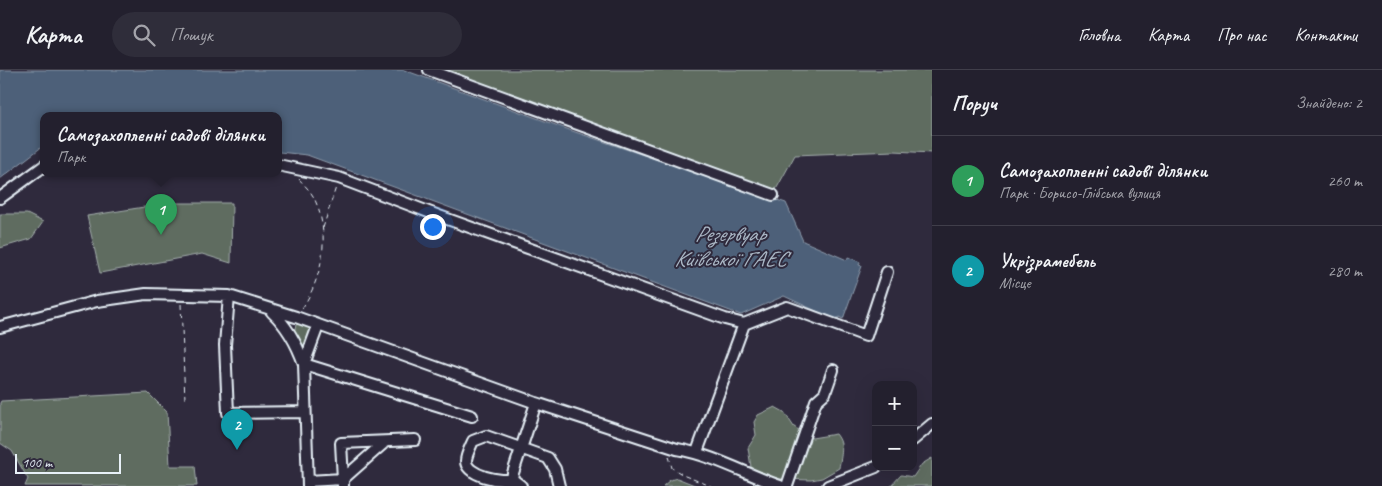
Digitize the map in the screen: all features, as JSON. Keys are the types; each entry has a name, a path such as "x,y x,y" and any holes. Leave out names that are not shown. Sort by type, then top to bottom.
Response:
{"street":[{"path":"429,70 773,196"},
{"path":"282,166 339,178 725,320 744,324 787,307 866,336 887,272"},
{"path":"0,198 40,169"},
{"path":"0,327 97,301 146,294 229,296 296,317 536,403 667,446 696,452 780,486"},
{"path":"229,296 225,345 228,413 305,412"},
{"path":"272,311 292,336 304,364 308,484 343,482 385,442"},
{"path":"696,452 744,324"},
{"path":"304,364 318,326"},
{"path":"304,364 472,416"},
{"path":"787,486 816,401 825,393 834,370"},
{"path":"512,479 520,448 536,403"},
{"path":"917,437 932,424"},
{"path":"512,479 504,481 474,473 469,468 466,460 473,441 479,437 486,436 548,458 555,469 559,486"},
{"path":"343,482 341,443 415,440"},
{"path":"828,486 872,469"},
{"path":"512,479 521,486"}],"path":[{"path":"290,167 315,199 323,229 324,251 310,297 296,317"},
{"path":"323,229 339,178"},
{"path":"180,294 185,400"},
{"path":"667,446 672,468 685,476 711,486"}],"green space":[{"path":"429,70 932,70 932,153 894,151 795,155 773,195"},
{"path":"170,203 232,203 231,263 202,254 100,273 87,216"},
{"path":"0,214 27,214 43,222 31,239 0,248"},
{"path":"299,323 306,324 313,329 304,351 294,332 296,325"},
{"path":"148,393 167,412 170,466 195,466 197,486 25,486 28,479 12,451 0,443 1,401"},
{"path":"775,407 784,412 794,427 812,438 836,434 841,442 839,468 822,478 811,480 782,479 763,475 751,467 748,448 756,435 754,422 758,415"},
{"path":"932,458 932,486 891,486 901,475 913,477 922,464"},
{"path":"677,478 697,486 663,486 670,480"}],"water":[{"name":"Резервуар Київської ГАЕС","path":"0,70 404,70 575,132 786,203 803,241 847,260 848,257 860,262 859,265 862,266 843,319 839,317 838,321 784,296 741,315 307,155 282,152 282,112 40,112 40,148 0,179"}],"place":[{"name":"Самозахопленні садові ділянки","path":"161,235"},
{"name":"Укрізрамебель","path":"237,450"}]}
